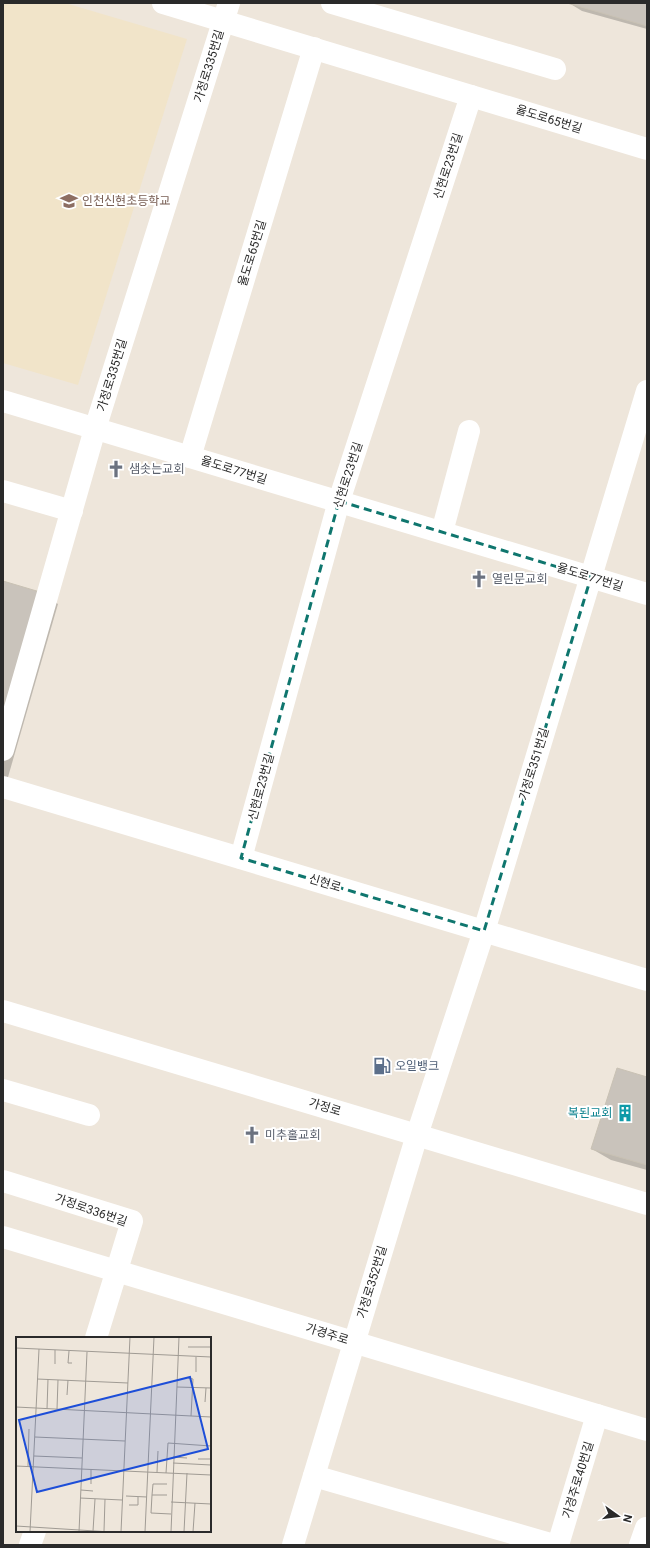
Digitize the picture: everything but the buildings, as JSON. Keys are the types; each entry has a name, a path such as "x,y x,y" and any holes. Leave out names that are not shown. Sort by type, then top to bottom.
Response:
{"street":[{"name":"율도로65번길","path":"163,3 226,12 314,48 647,149"},
{"path":"332,3 555,69"},
{"name":"가정로335번길","path":"3,750 95,429 226,12"},
{"name":"율도로65번길","path":"190,457 314,48"},
{"name":"신현로23번길","path":"241,858 339,501 471,96"},
{"name":"가정로351번길","path":"417,1135 484,931 647,391"},
{"name":"율도로77번길","path":"3,401 647,594"},
{"path":"442,532 469,431"},
{"path":"3,491 72,511"},
{"name":"신현로","path":"3,787 647,980"},
{"name":"가정로","path":"3,1011 647,1204"},
{"path":"3,1090 89,1115"},
{"name":"가정로352번길","path":"293,1545 417,1135"},
{"name":"가정로336번길","path":"3,1181 132,1221 118,1271"},
{"name":"가경주로","path":"4,1241 118,1271 647,1430"},
{"path":"96,1337 118,1271"},
{"name":"가경주로40번길","path":"558,1545 597,1415"},
{"path":"314,1476 554,1545"},
{"path":"30,1545 35,1532"}],"highlighted area":[{"path":"339,501 591,577 484,931 241,858"}],"shaded area":[{"name":"인천신현초등학교","path":"3,3 65,3 187,39 78,385 3,363"}],"place":[{"name":"인천신현초등학교","path":"69,201"},
{"name":"샘솟는교회","path":"116,469"},
{"name":"열린문교회","path":"479,579"},
{"name":"오일뱅크","path":"382,1066"},
{"name":"복된교회","path":"625,1113"},
{"name":"미추홀교회","path":"252,1135"}]}
